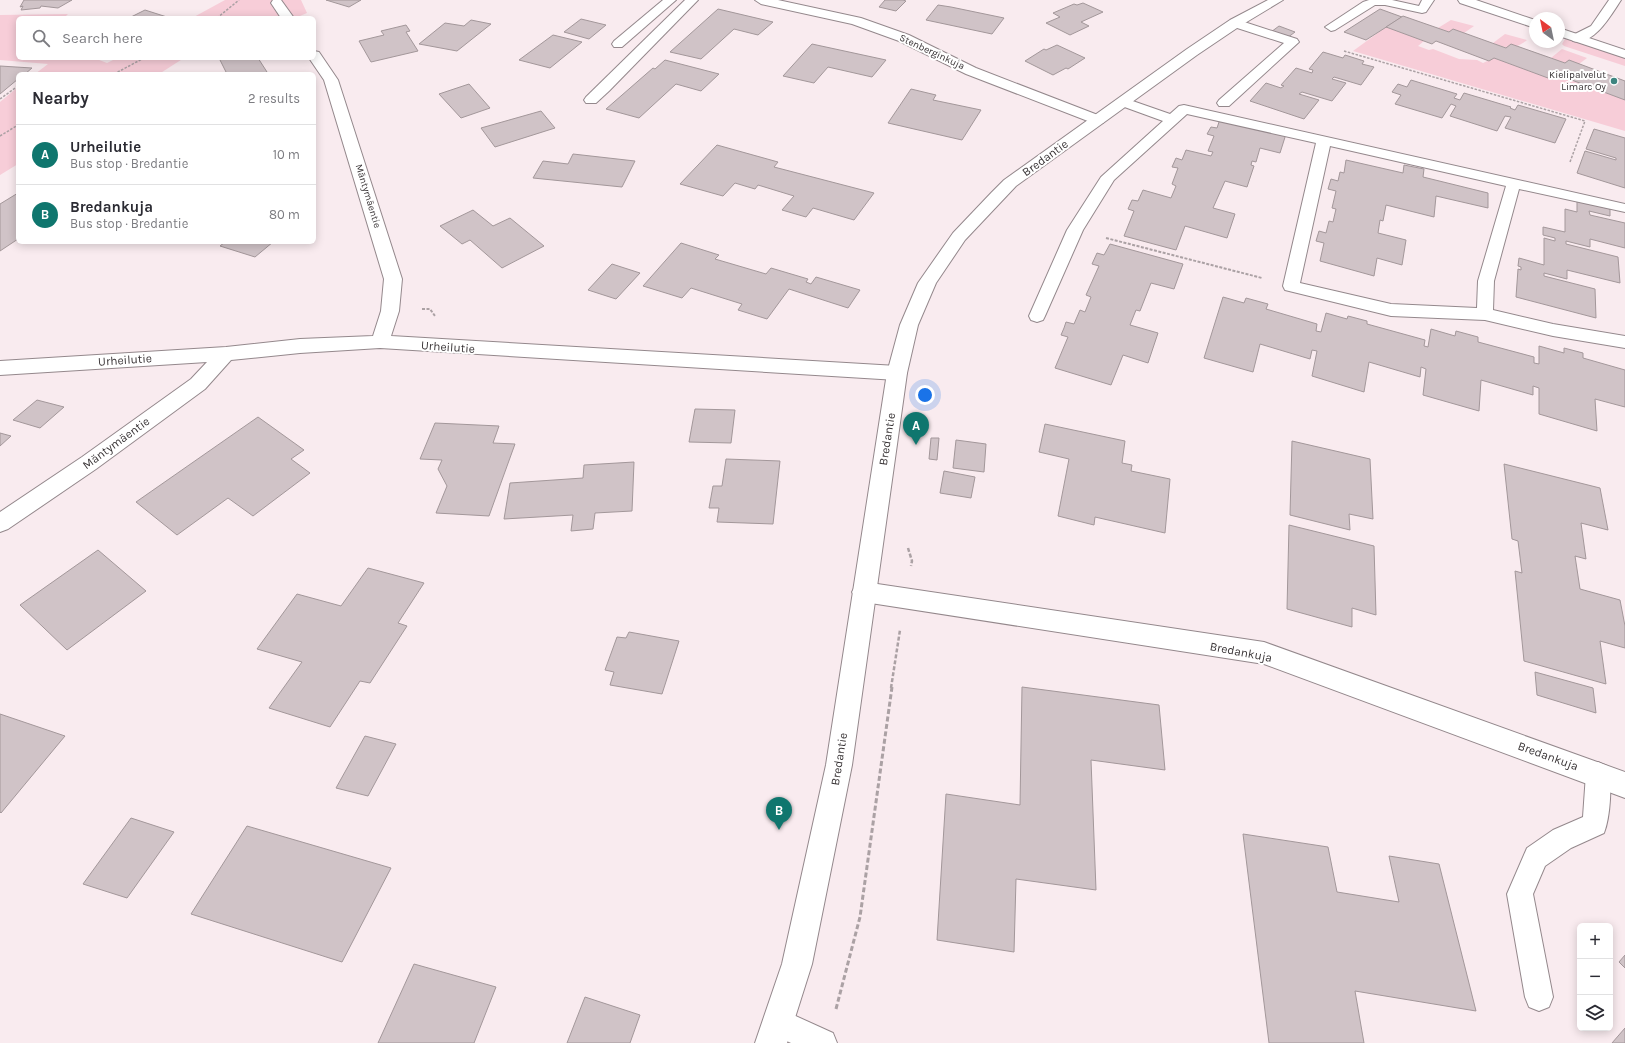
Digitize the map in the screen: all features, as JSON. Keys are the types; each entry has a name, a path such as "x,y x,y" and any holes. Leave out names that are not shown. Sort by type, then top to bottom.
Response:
{"street":[{"name":"Stenberginkuja","path":"761,0 856,21 904,38 971,71 1098,120"},
{"name":"Bredantie","path":"775,1033 797,964 839,765 897,373 905,337 920,296 941,262 983,209 1010,184 1192,52 1235,23 1277,0"},
{"path":"1464,0 1529,22"},
{"path":"277,3 287,16"},
{"path":"1565,34 1625,54"},
{"name":"Mäntymäentie","path":"316,58 331,80 393,279 390,311 380,342"},
{"name":"Urheilutie","path":"0,368 226,354 300,346 380,342 897,373"},
{"name":"Mäntymäentie","path":"0,524 90,463 198,384 226,354"},
{"name":"Bredankuja","path":"864,592 1264,653 1625,785"}],"lane":[{"path":"618,44 670,0"},
{"path":"591,100 616,79 666,23 692,0"},
{"path":"1332,27 1367,4 1385,2 1422,10 1428,0"},
{"path":"1577,38 1595,29 1615,0"},
{"path":"1235,23 1293,42"},
{"path":"1224,103 1293,42"},
{"path":"1124,102 1173,120"},
{"path":"1037,316 1075,230 1108,177 1184,109 1625,208"},
{"path":"1324,140 1291,286 1391,310 1485,314 1553,330 1625,342"},
{"path":"1485,314 1486,281 1514,182"},
{"path":"1539,997 1520,894 1536,857 1562,839 1595,824 1598,774"},
{"path":"775,1033 823,1043"}],"path":[{"path":"219,16 239,0"},
{"path":"1293,42 1312,42 1585,121 1570,162"},
{"path":"118,72 140,60"},
{"path":"0,99 16,87"},
{"path":"0,136 16,126"},
{"path":"1075,230 1291,286"},
{"path":"835,1013 860,917 880,766 912,561 907,546"}],"shaded area":[{"path":"225,0 301,0 307,13 300,16 196,16"},
{"path":"68,14 66,16 16,16 16,60 99,60 107,63 113,60 181,60 162,72 38,72 48,64 0,60 0,15"},
{"path":"1451,20 1474,26 1464,33 1453,29 1449,32 1438,28"},
{"path":"1386,27 1424,41 1418,46 1429,50 1433,49 1459,59 1477,60 1483,63 1494,58 1548,78 1553,73 1625,100 1625,131 1353,51"},
{"path":"1505,34 1527,40 1518,46 1511,48 1493,43"},
{"path":"1567,38 1625,57 1625,66 1565,46 1565,39"},
{"path":"1562,49 1587,58 1579,64 1565,63 1551,58"},
{"path":"16,89 16,165 0,175 0,102"}],"building":[{"path":"24,0 72,0 58,8 41,6 40,8 21,10 23,6 20,7"},
{"path":"326,0 361,0 349,7"},
{"path":"885,0 906,1 896,11 879,7"},
{"path":"1083,3 1103,12 1081,22 1089,26 1070,35 1046,23 1060,17 1053,13 1074,4 1077,5"},
{"path":"938,5 1004,18 992,34 926,20"},
{"path":"718,9 773,22 758,35 734,29 701,59 670,52"},
{"path":"1380,9 1402,17 1366,40 1344,32"},
{"path":"145,10 164,16 133,16"},
{"path":"1403,16 1449,32 1453,29 1506,48 1511,44 1565,63 1569,60 1625,81 1625,100 1553,73 1548,78 1494,58 1489,61 1436,41 1432,44 1386,27"},
{"path":"581,19 606,25 589,39 564,32"},
{"path":"471,20 491,24 457,51 419,44 445,23 464,26"},
{"path":"406,25 410,31 406,32 418,51 371,62 359,41 384,35 381,31"},
{"path":"1279,26 1295,32 1287,38 1271,32"},
{"path":"553,35 582,42 550,68 519,60"},
{"path":"812,44 886,60 872,77 828,67 814,83 783,76"},
{"path":"1057,45 1085,58 1068,69 1066,68 1053,75 1025,61 1044,49 1046,50"},
{"path":"1323,52 1343,58 1345,55 1364,61 1362,64 1374,67 1361,85 1334,77 1332,79 1346,83 1332,101 1302,92 1299,94 1319,100 1304,119 1250,101 1266,83 1281,88 1284,86 1281,85 1296,68 1312,73 1313,70 1309,69"},
{"path":"220,60 259,60 267,72 226,72"},
{"path":"665,60 719,74 701,91 676,84 639,118 606,109 653,68 655,69"},
{"path":"0,66 32,68 27,72 16,72 16,81 0,94"},
{"path":"1411,80 1457,94 1454,98 1460,100 1464,93 1511,107 1510,108 1515,110 1518,105 1566,119 1555,143 1505,128 1511,117 1505,116 1497,131 1450,116 1456,106 1451,104 1442,118 1395,104 1401,95 1392,92 1398,84 1407,87"},
{"path":"469,84 490,108 461,118 439,94"},
{"path":"911,89 936,95 933,100 981,110 962,140 888,123"},
{"path":"541,111 555,128 495,147 481,128"},
{"path":"1220,119 1286,134 1280,153 1260,148 1256,162 1252,161 1251,165 1254,166 1247,187 1225,181 1213,208 1235,214 1227,238 1185,226 1176,250 1124,236 1134,211 1128,209 1132,200 1138,201 1143,190 1171,198 1176,186 1172,184 1178,168 1172,167 1176,158 1182,160 1186,150 1211,156 1213,152 1208,151 1214,136 1207,134 1211,127 1217,128"},
{"path":"1594,129 1625,138 1625,188 1577,173 1585,151 1616,160 1616,158 1586,149"},
{"path":"717,145 778,162 774,167 874,193 854,220 813,208 806,217 782,210 794,196 758,185 755,189 735,183 723,196 680,184"},
{"path":"573,154 635,161 622,187 533,178 543,161 568,164"},
{"path":"1346,160 1403,173 1404,165 1424,169 1423,177 1488,193 1488,208 1436,196 1434,217 1386,205 1383,221 1380,220 1378,233 1406,240 1402,265 1377,258 1374,276 1320,261 1324,243 1316,241 1319,231 1326,233 1329,221 1333,222 1336,209 1332,208 1336,191 1328,189 1331,179 1338,181 1340,172 1344,173"},
{"path":"16,194 16,240 0,251 0,204"},
{"path":"1577,201 1610,209 1610,216 1589,211 1590,215 1625,223 1625,248 1590,239 1590,247 1566,241 1566,244 1618,257 1620,283 1567,270 1567,279 1544,273 1544,276 1595,289 1596,318 1516,297 1518,269 1521,270 1521,267 1518,266 1519,258 1544,265 1544,238 1555,241 1555,238 1543,235 1543,227 1565,232 1565,209 1577,212"},
{"path":"473,210 493,226 510,218 544,246 502,268 470,240 462,244 440,226"},
{"path":"681,243 719,255 715,259 766,274 771,268 808,279 806,282 811,284 816,277 860,290 848,308 789,289 767,319 738,310 742,304 691,288 682,298 643,286"},
{"path":"222,244 271,244 255,257 220,246"},
{"path":"1110,244 1183,264 1174,289 1151,283 1140,311 1136,310 1130,325 1158,333 1148,363 1123,355 1111,385 1055,368 1068,337 1061,335 1066,322 1074,324 1080,310 1085,312 1091,297 1086,295 1099,266 1092,264 1097,253 1104,255"},
{"path":"612,264 640,273 616,299 588,290"},
{"path":"1223,297 1244,303 1246,298 1268,304 1266,309 1317,324 1316,331 1321,332 1326,313 1347,319 1348,316 1367,321 1367,324 1425,340 1424,346 1428,347 1431,329 1455,336 1456,331 1478,337 1478,342 1534,357 1534,363 1539,364 1539,346 1564,353 1564,348 1583,353 1583,358 1625,370 1625,407 1595,399 1597,431 1539,414 1539,388 1533,386 1533,395 1481,380 1479,411 1423,395 1426,369 1421,367 1420,377 1369,362 1364,392 1312,376 1317,351 1312,350 1310,359 1260,344 1253,372 1204,358"},
{"path":"37,400 64,407 40,428 13,420"},
{"path":"695,409 735,410 731,443 689,442"},
{"path":"258,417 304,450 291,459 310,473 253,516 228,498 177,535 136,502"},
{"path":"435,423 499,426 493,443 515,444 489,516 436,513 447,486 438,469 442,460 420,459"},
{"path":"1045,424 1125,441 1122,463 1132,465 1131,471 1170,479 1165,533 1095,517 1094,525 1058,516 1069,459 1039,452"},
{"path":"0,433 11,436 0,446"},
{"path":"931,438 939,438 937,460 929,459"},
{"path":"956,440 986,444 984,472 953,468"},
{"path":"1292,441 1370,459 1373,519 1349,514 1350,530 1290,515"},
{"path":"726,459 780,461 773,524 717,522 719,508 709,508 713,486 722,486"},
{"path":"634,462 632,511 595,513 593,529 571,531 573,515 504,519 510,483 583,478 584,465"},
{"path":"1504,464 1600,488 1608,530 1581,523 1586,559 1575,556 1580,589 1620,600 1625,626 1625,648 1600,641 1606,684 1524,661 1515,571 1522,573 1518,541 1512,539"},
{"path":"944,471 975,477 971,498 940,493"},
{"path":"1289,525 1374,546 1376,615 1352,608 1352,627 1287,609"},
{"path":"98,550 146,591 67,650 20,605"},
{"path":"368,568 424,583 398,623 407,626 370,683 360,681 330,727 269,708 302,662 257,649 297,594 341,606"},
{"path":"629,632 679,641 662,694 610,685 614,672 605,670 617,637 626,638"},
{"path":"1535,672 1593,688 1596,713 1537,695"},
{"path":"1022,687 1159,705 1165,770 1091,760 1096,890 1016,879 1014,952 937,940 946,794 1020,805"},
{"path":"0,714 65,736 1,813 0,812"},
{"path":"365,736 396,744 368,796 336,788"},
{"path":"131,818 174,832 127,898 83,884"},
{"path":"247,826 391,868 342,962 191,914"},
{"path":"1243,834 1328,847 1337,892 1399,902 1389,856 1439,864 1476,1011 1355,991 1364,1043 1269,1043"},
{"path":"1625,955 1625,968 1619,962"},
{"path":"414,964 496,987 474,1043 378,1043"},
{"path":"585,997 640,1015 630,1043 567,1043"},
{"path":"1625,1028 1625,1043 1612,1043"}],"place":[{"name":"Kielipalvelut Limarc Oy","path":"1614,81"},
{"name":"Urheilutie","path":"916,445"},
{"name":"Bredankuja","path":"779,830"}]}
